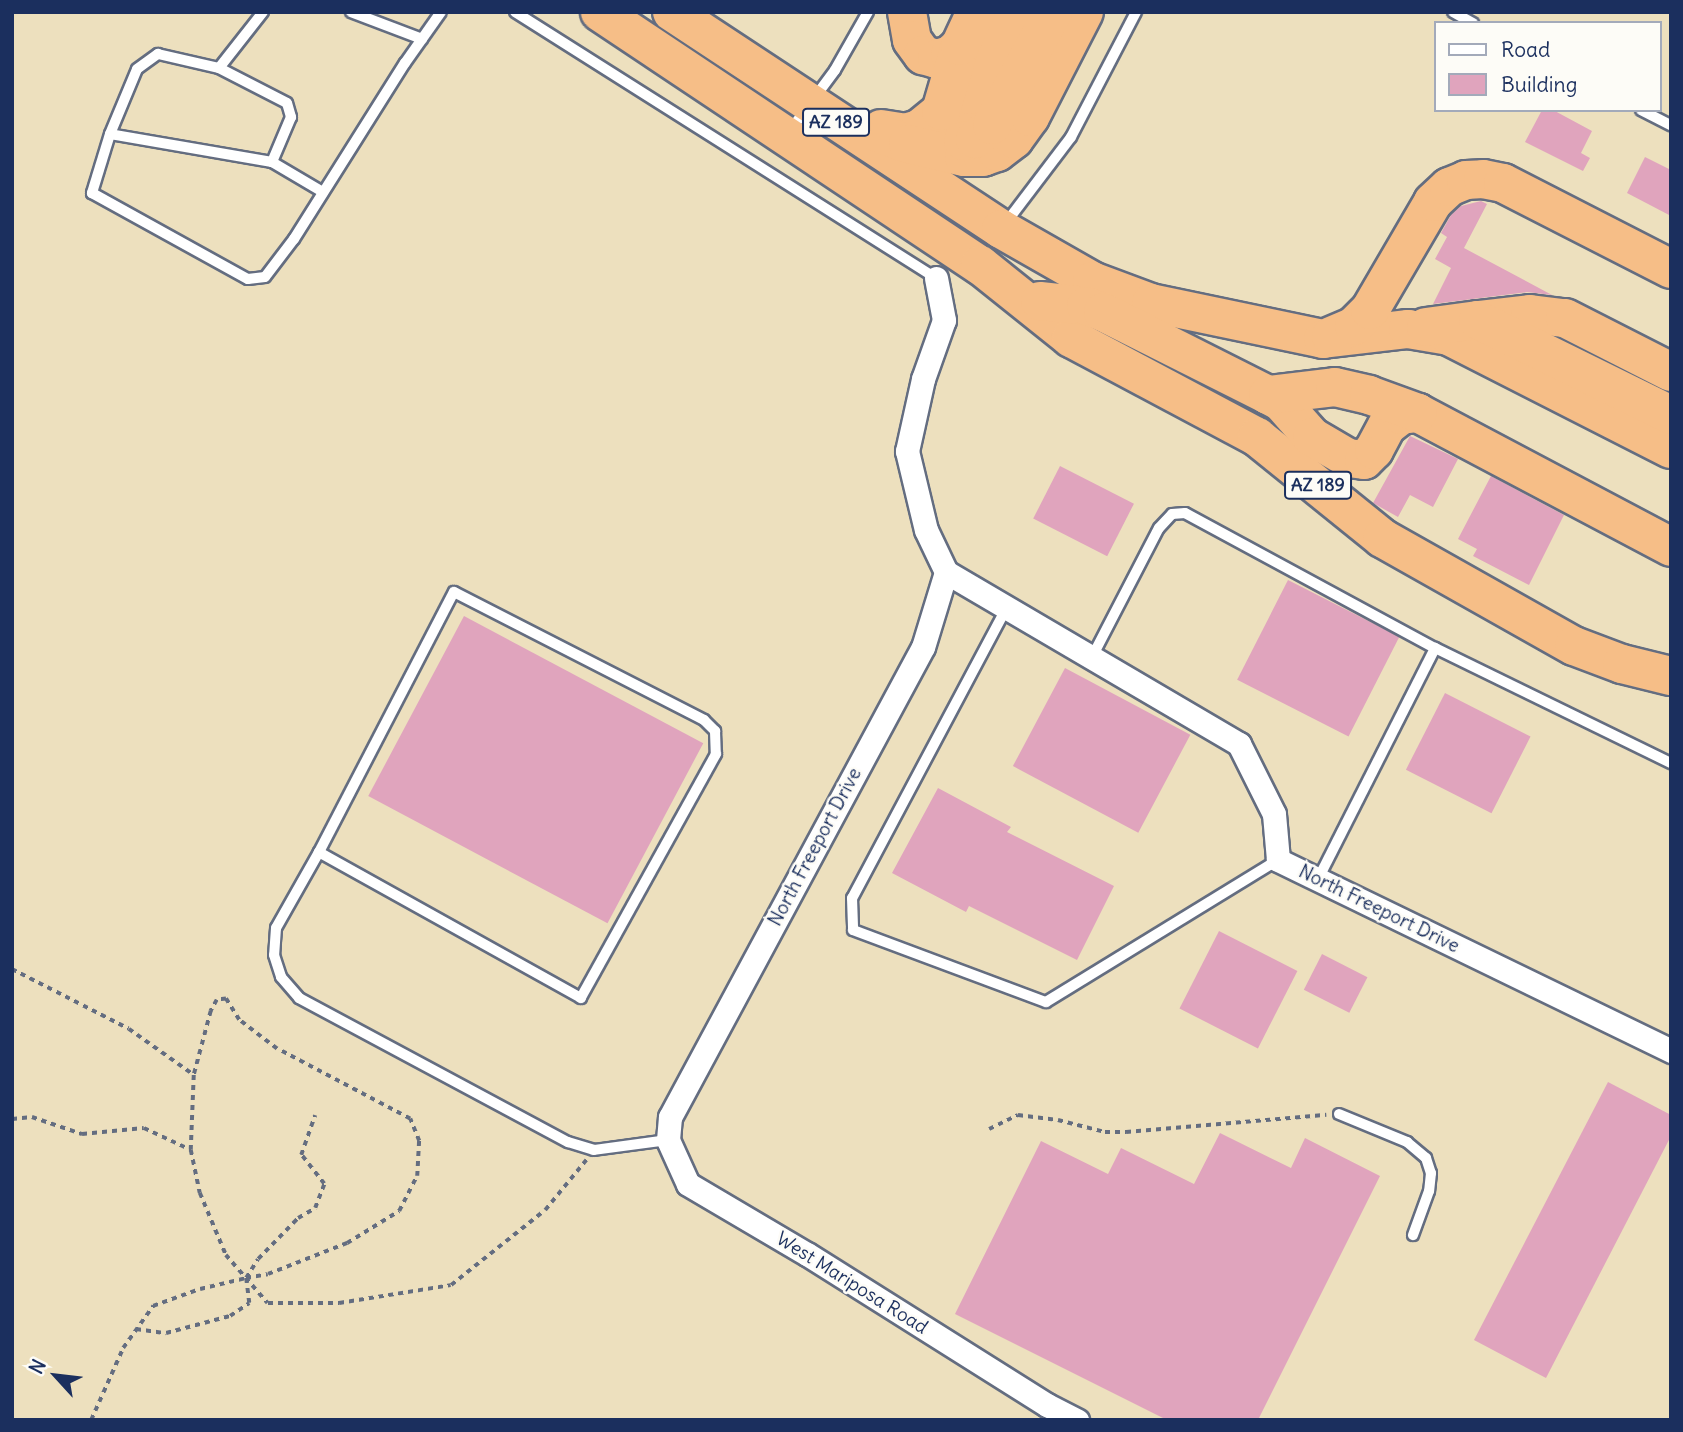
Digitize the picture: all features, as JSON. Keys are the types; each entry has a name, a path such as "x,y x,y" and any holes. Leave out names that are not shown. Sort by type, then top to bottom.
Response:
{"highway":[{"name":"AZ 189","path":"600,12 665,23 825,112 1001,229 1092,281 1151,303 1323,339 1530,314 1566,318 1671,372"},
{"path":"907,12 912,40 923,55 937,59 950,55 960,46"},
{"path":"930,134 960,46 976,12"},
{"path":"930,134 994,12"},
{"path":"825,112 908,144 938,131 960,110 1013,12"},
{"path":"930,134 957,133 981,111 1033,12"},
{"path":"930,134 963,142 975,139 992,125 1053,12"},
{"path":"930,134 977,150 994,142 1006,130 1069,12"},
{"path":"930,134 983,157 997,152 1014,139 1030,117 1084,12"},
{"name":"AZ 189","path":"665,23 786,136 1010,284 1071,338 1212,410 1257,437 1382,538 1529,622 1574,646 1622,664 1671,676"},
{"path":"1323,339 1354,326 1370,310 1433,202 1449,187 1466,180 1483,179 1503,183 1671,269"},
{"path":"1001,229 1010,284"},
{"name":"AZ 189","path":"1010,284 1103,312 1268,395 1281,402 1312,437 1348,458 1364,460 1374,450 1387,426 1401,415 1418,413"},
{"path":"1478,320 1671,415"},
{"name":"AZ 189","path":"1408,330 1449,336 1671,449"},
{"path":"1268,395 1335,387 1368,395 1418,413 1671,547"},
{"name":"AZ 189","path":"1634,430 1671,459"}],"street":[{"path":"936,278 944,320 923,379 907,451 926,530 946,572"},
{"name":"North Freeport Drive","path":"670,1117 922,647 946,572 1239,744 1274,814 1278,860 1671,1051"},
{"name":"West Mariposa Road","path":"670,1117 668,1140 688,1184 807,1254 1046,1405 1077,1420"}],"lane":[{"path":"219,68 263,12"},
{"path":"351,12 422,39"},
{"path":"272,162 291,117 287,103 219,68 158,54 137,69 110,134 92,193 248,279 265,276 441,12"},
{"path":"515,12 936,278"},
{"path":"786,136 825,112 835,70 868,12"},
{"path":"1001,229 1071,137 1136,12"},
{"path":"1453,12 1469,21"},
{"path":"1646,112 1671,125"},
{"path":"110,134 272,162 323,192"},
{"path":"1092,657 1159,528 1172,514 1185,513 1435,648 1671,763"},
{"path":"319,852 581,998 716,754 715,732 704,720 454,592 319,852 276,928 274,955 281,977 299,998 568,1142 594,1150 668,1140"},
{"path":"1007,607 852,898 853,930 1046,1002 1278,860"},
{"path":"1318,879 1435,648"},
{"path":"1339,1114 1406,1142 1426,1158 1431,1173 1429,1191 1413,1235"}],"path":[{"path":"12,969 129,1030 194,1075"},
{"path":"91,1420 123,1348 153,1306 246,1278 268,1274 347,1243 399,1211 417,1176 419,1141 410,1119 277,1049 239,1020 226,999 217,1000 211,1011 194,1075 191,1150 200,1193 226,1255 246,1278 268,1303 340,1303 451,1285 545,1210 594,1150"},
{"path":"989,1129 1018,1115 1058,1120 1105,1132 1126,1132 1339,1114"},
{"path":"136,1329 166,1333 230,1316 249,1303 246,1278 258,1259 298,1218 315,1208 324,1184 301,1154 315,1115"},
{"path":"12,1119 32,1117 82,1134 144,1128 191,1150"}],"building":[{"path":"1541,112 1557,112 1592,131 1581,153 1590,158 1583,171 1525,142"},
{"path":"1645,157 1671,170 1671,216 1627,193"},
{"path":"1481,201 1487,204 1464,248 1552,295 1527,292 1433,304 1451,268 1435,259 1447,237 1441,233 1451,215 1461,206"},
{"path":"1410,436 1458,459 1433,507 1410,495 1398,517 1373,503"},
{"path":"1060,466 1134,504 1107,556 1033,519"},
{"path":"1491,476 1564,515 1529,585 1473,556 1477,549 1458,539"},
{"path":"1288,580 1399,637 1349,737 1237,680"},
{"path":"464,616 703,743 608,923 368,796"},
{"path":"1065,668 1190,735 1138,833 1013,766"},
{"path":"1445,693 1531,737 1491,813 1406,770"},
{"path":"938,788 1011,827 1007,832 1114,886 1077,960 969,906 966,912 892,873"},
{"path":"1219,931 1297,971 1258,1048 1180,1009"},
{"path":"1322,954 1367,977 1349,1013 1304,990"},
{"path":"1608,1082 1671,1115 1671,1136 1546,1378 1474,1340"},
{"path":"1220,1133 1291,1168 1305,1138 1380,1176 1258,1420 1167,1420 955,1314 1041,1141 1108,1174 1121,1148 1194,1184"}]}
